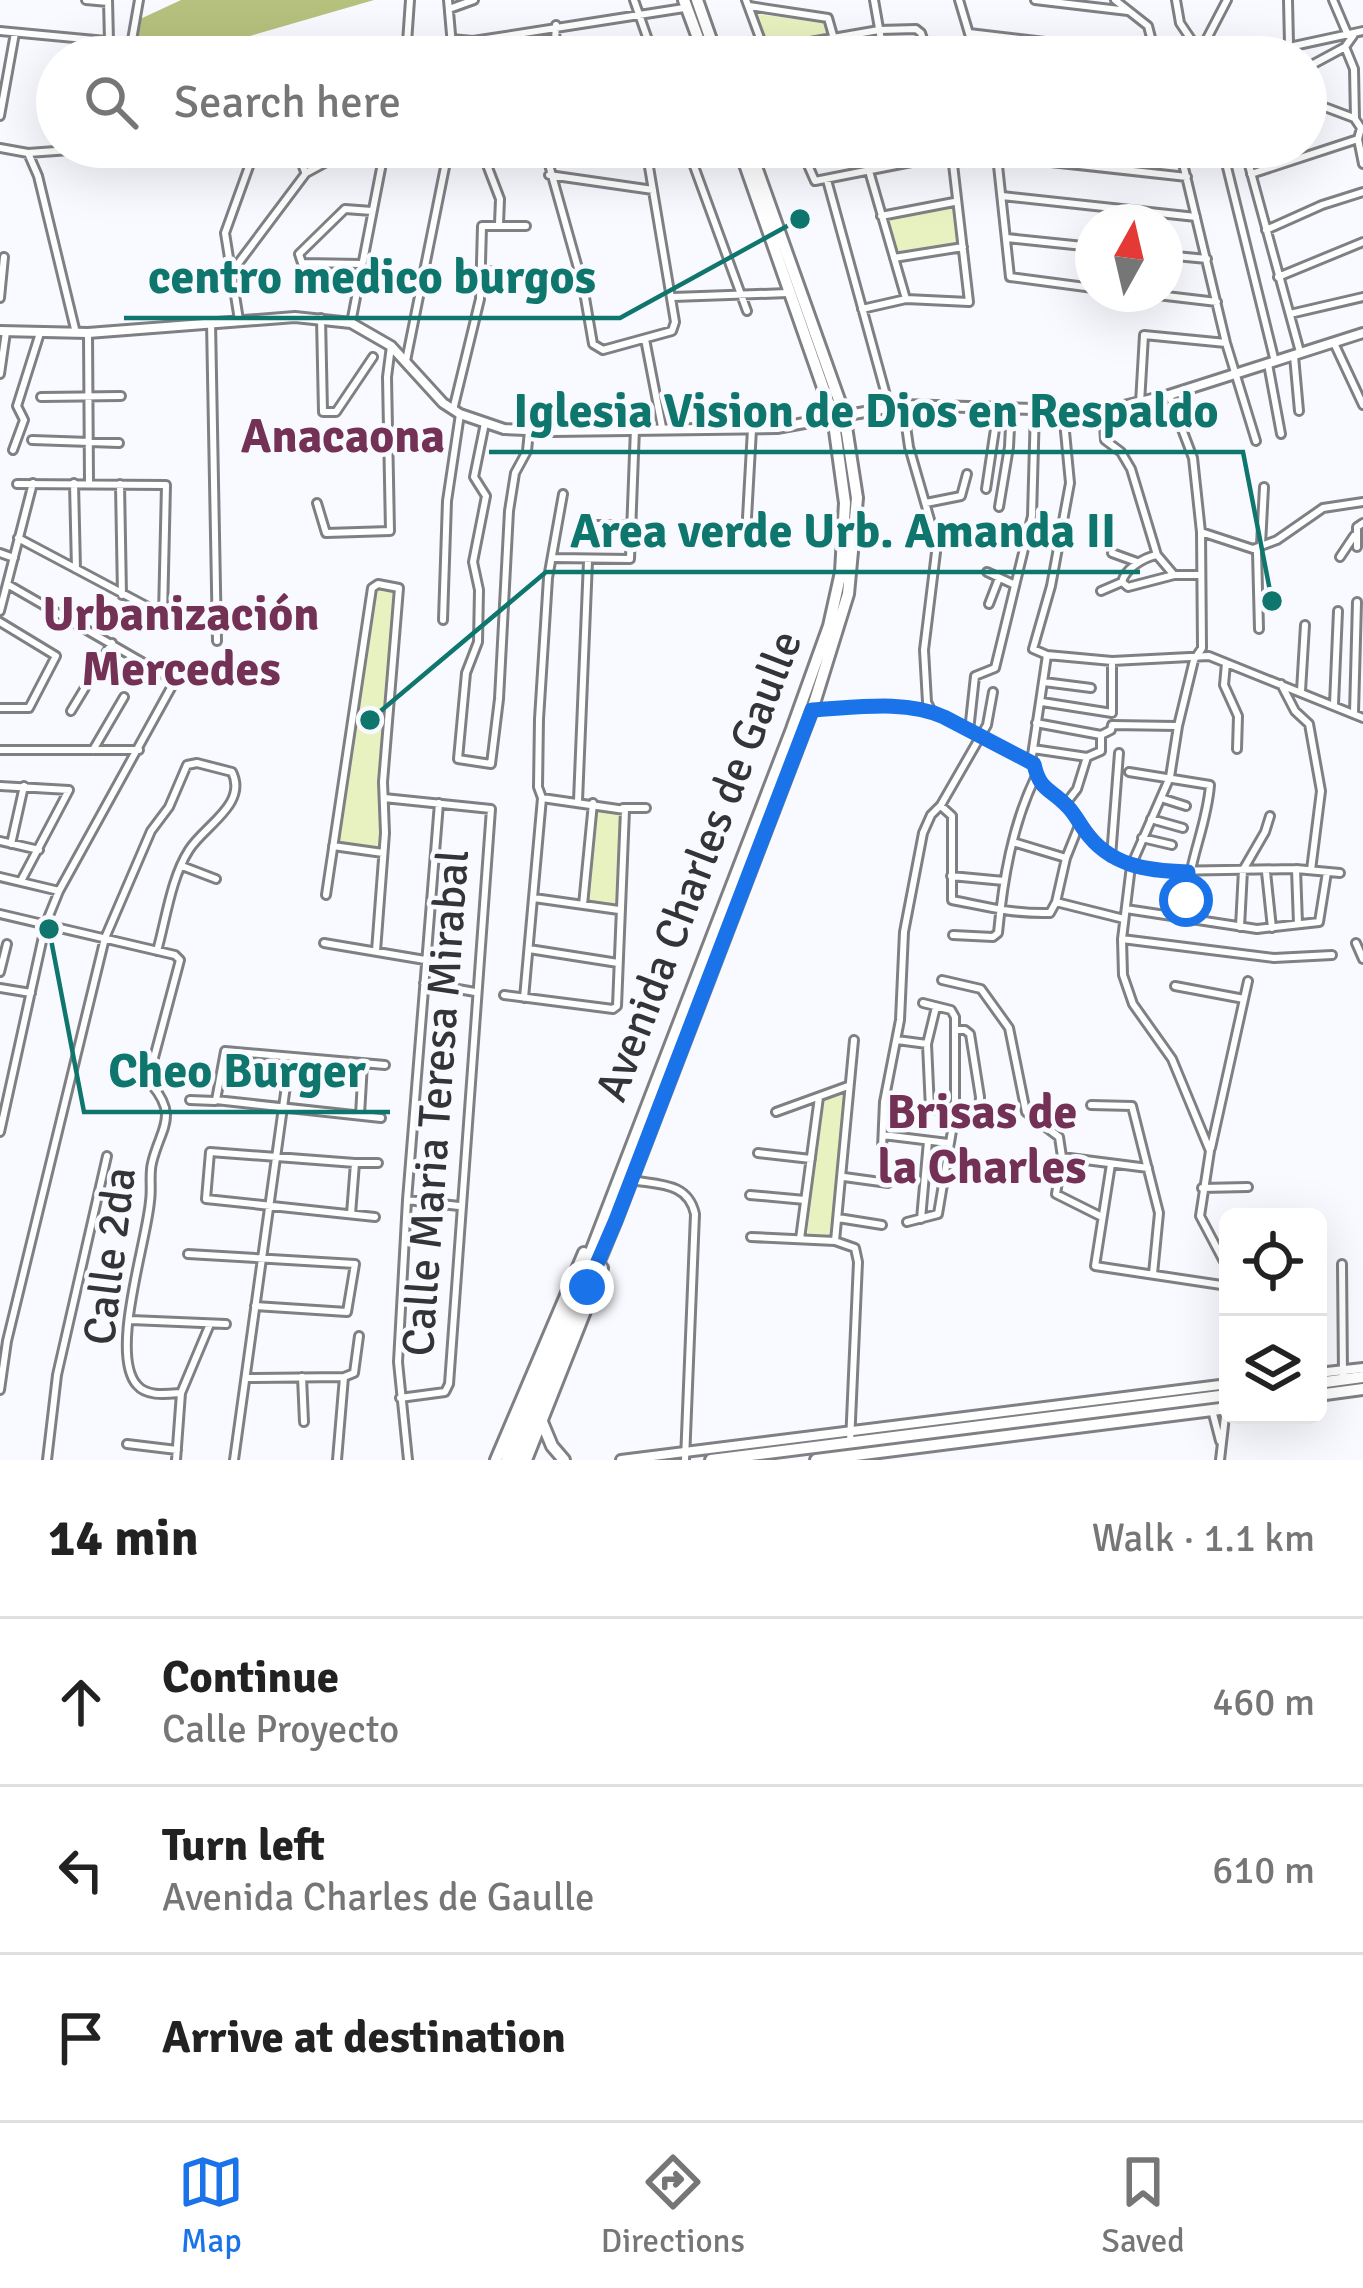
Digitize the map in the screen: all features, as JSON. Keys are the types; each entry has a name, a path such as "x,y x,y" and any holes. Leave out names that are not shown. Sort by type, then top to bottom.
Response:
{"main road":[{"path":"692,3 701,36"},
{"path":"692,3 707,36"},
{"name":"Avenida Charles de Gaulle","path":"752,170 791,293 838,415"},
{"name":"Avenida Charles de Gaulle","path":"516,1460 583,1285 603,1216 843,618 857,498 838,415 752,170"},
{"name":"Avenida Charles de Gaulle","path":"507,1460 616,1220 773,792 812,710 813,688"},
{"path":"494,1460 603,1216"},
{"path":"526,1460 593,1295 616,1220"},
{"path":"1327,1379 1363,1372"},
{"path":"1327,1394 1363,1389"},
{"path":"711,1460 850,1438 1219,1405"},
{"path":"816,1460 1219,1406"},
{"path":"542,1421 556,1454 564,1460"}],"street":[{"path":"86,0 108,1 109,36"},
{"path":"133,36 139,0"},
{"path":"407,36 410,0"},
{"path":"451,36 448,5 474,0"},
{"path":"634,0 647,36"},
{"path":"874,0 880,36"},
{"path":"958,0 970,36"},
{"path":"1035,0 1128,11"},
{"path":"1115,0 1148,26 1150,36"},
{"path":"1176,0 1180,22 1190,36"},
{"path":"1210,36 1227,0"},
{"path":"1288,0 1289,36"},
{"path":"1327,57 1346,47 1355,32 1333,0"},
{"path":"499,36 692,3"},
{"path":"748,3 828,18 833,36"},
{"path":"748,3 760,36"},
{"path":"555,36 556,25"},
{"path":"849,36 879,30 919,31 921,36"},
{"path":"0,32 50,36"},
{"path":"0,116 15,33"},
{"path":"969,33 993,36"},
{"path":"1346,47 1355,77 1355,119"},
{"path":"1327,108 1355,119 1362,128 1358,139 1363,164"},
{"path":"1327,149 1358,139"},
{"path":"0,148 36,152"},
{"path":"28,153 38,176 76,333"},
{"path":"239,320 225,232 248,168"},
{"path":"304,168 306,173"},
{"path":"231,273 313,168"},
{"path":"351,323 381,168"},
{"path":"406,362 444,168"},
{"path":"489,168 500,199 499,224"},
{"path":"548,168 583,286 592,344 602,350 672,331 676,322 648,168"},
{"path":"694,168 747,310"},
{"path":"808,168 813,181 881,168"},
{"path":"862,309 906,298 969,302 953,168"},
{"path":"999,168 1010,276 1075,285"},
{"path":"1121,168 1186,177"},
{"path":"1184,168 1226,343 1256,440"},
{"path":"1227,168 1271,363 1281,434"},
{"path":"1249,168 1290,314 1299,411"},
{"path":"1251,174 1269,168"},
{"path":"869,171 906,298"},
{"path":"549,175 653,190"},
{"path":"827,180 889,406"},
{"path":"1266,230 1363,192"},
{"path":"1003,196 1196,217"},
{"path":"881,216 956,201"},
{"path":"362,264 306,263 299,260 299,254 345,209 372,212"},
{"path":"442,620 447,501 457,412 480,299 482,226 526,226"},
{"path":"1006,238 1075,246"},
{"path":"1278,277 1363,242"},
{"path":"893,258 963,247"},
{"path":"0,298 4,257"},
{"path":"1183,257 1207,260"},
{"path":"481,271 543,274"},
{"path":"673,298 791,293"},
{"path":"1290,314 1363,297"},
{"path":"1183,298 1217,302"},
{"path":"321,318 323,412 336,412 374,357"},
{"path":"0,374 3,332 88,333 321,318 351,323 391,346 457,412 485,423 529,430 752,429 903,405 1103,411 1169,395 1363,333"},
{"path":"211,322 217,641"},
{"path":"13,450 23,425 17,406 40,333"},
{"path":"88,333 89,483"},
{"path":"1140,403 1144,335 1226,343"},
{"path":"645,339 662,427"},
{"path":"1334,343 1363,405"},
{"path":"317,503 326,533 389,530 387,363 391,346"},
{"path":"1169,395 1192,458 1201,532 1202,648 1178,726 1171,777 1130,866 1122,939 1124,983 1133,1004 1172,1059 1210,1151"},
{"path":"41,397 121,396"},
{"path":"903,405 938,558 924,650 927,702 932,712"},
{"path":"986,489 998,407"},
{"path":"999,508 1011,407"},
{"path":"969,730 975,676 995,668 1032,516 1035,409"},
{"path":"1063,411 1069,497 1033,646 1036,652 1112,661 1209,656 1363,718"},
{"path":"1103,411 1105,440 1131,469 1157,555 1174,574"},
{"path":"485,423 474,476 486,496 473,562 480,621 476,652 469,662 458,759 491,764 509,511 529,430"},
{"path":"554,558 630,560 635,428"},
{"path":"747,518 752,429"},
{"path":"32,440 119,442"},
{"path":"926,503 961,496 967,474"},
{"path":"0,611 33,483"},
{"path":"74,483 76,569"},
{"path":"17,484 167,487 165,611 160,616 18,538"},
{"path":"120,484 122,595"},
{"path":"1259,629 1257,552 1264,487"},
{"path":"524,998 542,799 539,719 548,578 562,494"},
{"path":"1201,532 1253,549 1277,540 1323,508 1363,502"},
{"path":"1340,556 1363,523"},
{"path":"597,525 632,526"},
{"path":"1354,536 1357,547"},
{"path":"0,553 14,558"},
{"path":"1112,553 1138,563"},
{"path":"1122,582 1138,563 1157,555"},
{"path":"578,801 588,561"},
{"path":"988,572 1012,584"},
{"path":"1122,582 1128,586 1174,574 1201,575"},
{"path":"989,604 999,578"},
{"path":"1101,591 1122,582"},
{"path":"0,1132 4,1090 46,923 59,891 170,694 172,681 7,584"},
{"path":"326,895 372,588 377,584 400,592 386,726 384,854 376,951"},
{"path":"1354,713 1357,602"},
{"path":"1334,705 1338,611"},
{"path":"0,622 56,656 29,708 0,708"},
{"path":"1301,691 1304,625"},
{"path":"71,712 112,644"},
{"path":"953,935 996,936 1013,842 1035,778 1031,762 1047,655"},
{"path":"1112,661 1112,725"},
{"path":"1226,664 1224,685 1238,716 1237,749"},
{"path":"1044,682 1091,688"},
{"path":"1281,684 1295,711 1309,724 1322,795 1311,870"},
{"path":"882,1148 907,918 923,833 988,722 993,692"},
{"path":"92,750 124,697"},
{"path":"1042,701 1112,713"},
{"path":"812,710 875,707 932,712 1031,762"},
{"path":"1036,723 1101,735"},
{"path":"1033,749 1087,757 1101,751 1101,735 1112,725 1178,726"},
{"path":"0,750 139,750"},
{"path":"1111,857 1119,753"},
{"path":"1066,804 1077,789 1087,757"},
{"path":"0,914 46,923 105,938 157,951 182,866 191,847 233,798 236,775 190,763 169,807 151,831 105,938 7,1341 0,1390"},
{"path":"1129,772 1210,785 1203,830 1188,872 1186,900"},
{"path":"1035,778 1066,804 1111,857 1130,866 1188,872 1296,869 1340,873"},
{"path":"0,786 67,788 69,793 21,881"},
{"path":"11,844 24,786"},
{"name":"Calle Maria Teresa Mirabal","path":"384,798 491,809 448,1389 400,1399"},
{"path":"542,799 646,808"},
{"path":"1163,799 1186,806"},
{"path":"408,1460 398,1362 440,803"},
{"path":"583,905 593,803"},
{"path":"940,805 952,816 965,818"},
{"path":"503,995 613,1010 617,1006 624,809"},
{"path":"952,816 951,898 1010,914 1050,914 1080,823"},
{"path":"1240,927 1243,869 1270,816"},
{"path":"1151,819 1184,828"},
{"path":"1142,838 1172,845"},
{"path":"0,841 39,850"},
{"path":"1013,842 1066,858"},
{"path":"333,846 384,854"},
{"path":"182,866 216,879"},
{"path":"1296,869 1298,924"},
{"path":"1266,872 1272,928"},
{"path":"1126,909 1240,927 1319,922 1327,872"},
{"path":"951,876 1004,881"},
{"path":"0,877 59,891"},
{"path":"534,898 619,910"},
{"path":"1056,902 1124,919"},
{"path":"1122,939 1253,956 1332,955"},
{"path":"324,943 425,960"},
{"path":"1356,943 1363,959"},
{"path":"0,972 7,944"},
{"path":"529,949 618,963"},
{"name":"Calle 2da","path":"157,951 178,957 152,1069 152,1085 163,1097 166,1117 151,1167 150,1203 131,1286 126,1359 137,1387 147,1393 182,1393"},
{"path":"942,980 981,989 1010,1028 1026,1112 1059,1137 1062,1157 1056,1194 1102,1216"},
{"path":"1219,1252 1200,1216 1202,1188 1248,981"},
{"path":"424,983 476,992"},
{"path":"1174,986 1244,999"},
{"path":"0,988 31,993"},
{"path":"907,1222 938,1215 955,1113 954,1012 923,1003"},
{"path":"936,1006 927,1044 930,1110 979,1115 970,1034 955,1030"},
{"path":"835,1241 854,1040"},
{"path":"897,1040 927,1044"},
{"path":"217,1100 222,1053 385,1065"},
{"path":"235,1460 290,1057"},
{"path":"360,1115 363,1063"},
{"path":"776,1112 848,1086"},
{"path":"800,1239 819,1097"},
{"path":"190,1100 381,1118"},
{"path":"1091,1105 1130,1105 1159,1214 1153,1274"},
{"path":"883,1136 948,1143"},
{"path":"921,1219 928,1141"},
{"path":"375,1217 207,1199 210,1153 378,1163"},
{"path":"758,1153 811,1159"},
{"path":"47,1460 57,1376 107,1156"},
{"path":"1062,1157 1150,1168"},
{"path":"351,1214 356,1164"},
{"path":"1111,1164 1094,1266 1219,1285"},
{"path":"843,1177 888,1183"},
{"path":"631,1180 681,1190 692,1200 695,1214 685,1455"},
{"path":"1202,1188 1248,1187"},
{"path":"750,1195 805,1200"},
{"path":"407,1200 459,1206"},
{"path":"838,1218 881,1226"},
{"path":"752,1237 835,1241 855,1248 850,1438"},
{"path":"188,1254 355,1265 347,1312 254,1306"},
{"path":"1327,1374 1343,1375 1342,1264"},
{"path":"131,1320 226,1324"},
{"path":"176,1460 182,1393 210,1324"},
{"path":"246,1378 344,1377 354,1373 359,1336"},
{"path":"302,1377 304,1422"},
{"path":"338,1460 344,1377"},
{"path":"621,1460 850,1438 1219,1385"},
{"path":"1221,1460 1223,1424"},
{"path":"1222,1447 1223,1424"},
{"path":"128,1444 177,1450"}],"green space":[{"path":"181,0 374,0 250,36 135,36 138,20"},
{"path":"756,14 828,23 832,36 764,36"},
{"path":"952,206 957,243 896,254 887,218"},
{"path":"375,587 399,591 380,782 382,847 334,841"},
{"path":"596,809 622,815 617,906 586,903"},
{"path":"843,1091 842,1160 832,1236 807,1237 820,1101"}],"place":[{"name":"centro medico burgos","path":"800,219"},
{"name":"Iglesia Vision de Dios en Respaldo","path":"1272,601"},
{"name":"Area verde Urb. Amanda II","path":"370,720"},
{"name":"Cheo Burger","path":"49,929"}],"district":[{"name":"Anacaona","path":"343,436"},
{"name":"Urbanización Mercedes","path":"181,642"},
{"name":"Brisas de la Charles","path":"982,1140"}],"route":[{"path":"587,1287 812,710 891,708 944,717 1034,764 1035,778 1066,804 1111,857 1130,866 1188,872 1186,900"}]}
